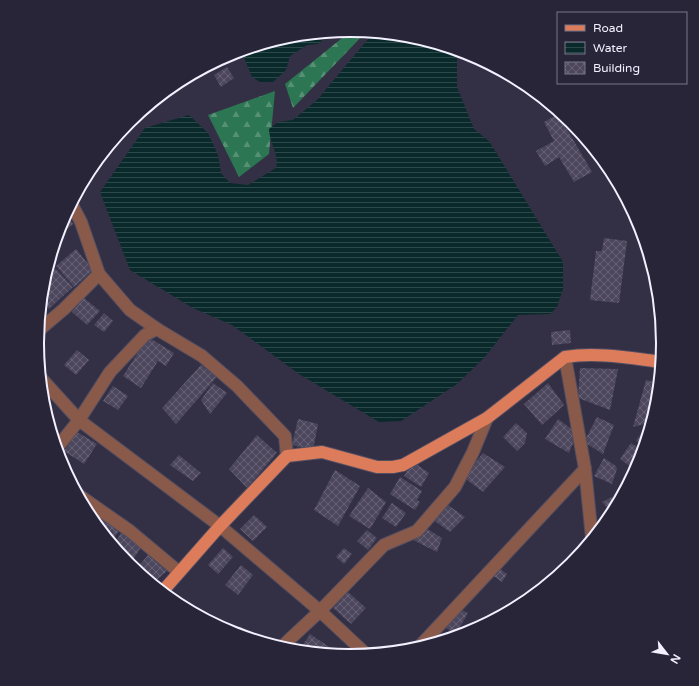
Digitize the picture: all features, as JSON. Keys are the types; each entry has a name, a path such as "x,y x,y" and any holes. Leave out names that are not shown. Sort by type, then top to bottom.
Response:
{"main road":[{"path":"166,588 220,526 287,456 322,452 378,467 403,465 487,418 566,357 579,355 610,355 655,361"}],"street":[{"path":"74,209 81,222 99,274 130,310 157,329 202,356 237,386 284,436 287,456"},
{"path":"44,326 64,309 99,274"},
{"path":"61,443 79,420 110,372 145,334 157,329"},
{"path":"566,357 585,469 591,530"},
{"path":"46,384 79,420 220,526 320,611 360,648"},
{"path":"286,642 320,611 384,545 417,531 455,487 473,452 487,418"},
{"path":"426,640 585,469"},
{"path":"87,501 130,531 179,572"}],"green space":[{"path":"343,37 361,38 293,108 285,84"},
{"path":"275,91 269,154 239,177 208,115"}],"water":[{"path":"324,38 318,44 307,45 290,56 286,70 273,82 260,82 252,77 243,56 270,47"},
{"path":"369,38 429,47 457,56 457,87 474,129 489,141 563,262 563,289 557,307 550,314 518,315 484,358 457,384 401,421 379,422 299,374 232,325 193,308 130,270 100,192 145,128 189,115 208,133 218,155 221,173 230,183 248,185 276,168 277,159 269,134 269,129 278,122 293,120 317,100"}],"building":[{"path":"227,67 234,78 221,87 214,75"},
{"path":"554,116 565,126 592,172 574,182 559,157 545,166 536,151 554,141 544,122"},
{"path":"70,219 73,224 66,229"},
{"path":"604,238 627,241 619,303 590,300 596,251 602,251"},
{"path":"76,249 93,270 74,287 56,266"},
{"path":"56,269 73,287 49,309 46,305 52,271"},
{"path":"84,298 100,311 87,325 72,312"},
{"path":"104,313 113,321 104,332 94,325"},
{"path":"570,330 571,343 552,345 551,332"},
{"path":"148,337 174,353 166,366 158,361 141,388 123,376"},
{"path":"77,350 89,360 76,375 64,365"},
{"path":"201,365 217,377 176,424 162,408"},
{"path":"580,368 618,369 610,410 578,398"},
{"path":"646,380 653,382 650,403 644,424 633,427"},
{"path":"213,383 227,393 210,414 201,400"},
{"path":"548,383 564,405 542,425 524,404"},
{"path":"113,386 128,396 118,410 103,401"},
{"path":"597,417 614,425 603,454 584,442"},
{"path":"298,419 318,424 313,450 292,445"},
{"path":"558,419 577,433 569,453 545,439"},
{"path":"516,423 527,433 525,443 517,451 503,437"},
{"path":"77,432 97,444 84,464 64,451"},
{"path":"642,432 639,442 636,441"},
{"path":"257,435 277,453 247,488 229,469"},
{"path":"631,443 637,447 629,466 620,459"},
{"path":"483,453 505,467 483,492 463,477"},
{"path":"179,455 201,473 193,481 170,465"},
{"path":"604,458 616,466 617,469 612,484 594,476"},
{"path":"413,462 429,473 421,487 404,476"},
{"path":"335,470 360,486 338,526 314,510"},
{"path":"400,477 422,491 417,500 420,502 415,510 390,494"},
{"path":"368,488 386,502 370,529 349,516"},
{"path":"612,497 614,498 607,508 602,502"},
{"path":"392,503 406,513 396,527 382,518"},
{"path":"445,503 465,517 450,532 432,519"},
{"path":"254,515 267,527 253,541 240,529"},
{"path":"101,518 119,531 114,538 107,529 100,520"},
{"path":"424,527 442,538 437,552 411,539"},
{"path":"123,530 142,546 133,559 116,541"},
{"path":"367,530 377,538 368,550 357,541"},
{"path":"223,548 233,557 218,574 208,565"},
{"path":"344,548 352,554 344,564 336,557"},
{"path":"148,555 167,571 156,580 139,565"},
{"path":"241,565 253,575 238,595 225,585"},
{"path":"497,567 507,574 502,582 492,575"},
{"path":"348,592 366,608 351,624 333,608"},
{"path":"456,607 468,613 459,629 452,632 444,627"},
{"path":"240,626 248,632 238,628"},
{"path":"310,634 331,648 310,646 303,645"}]}
